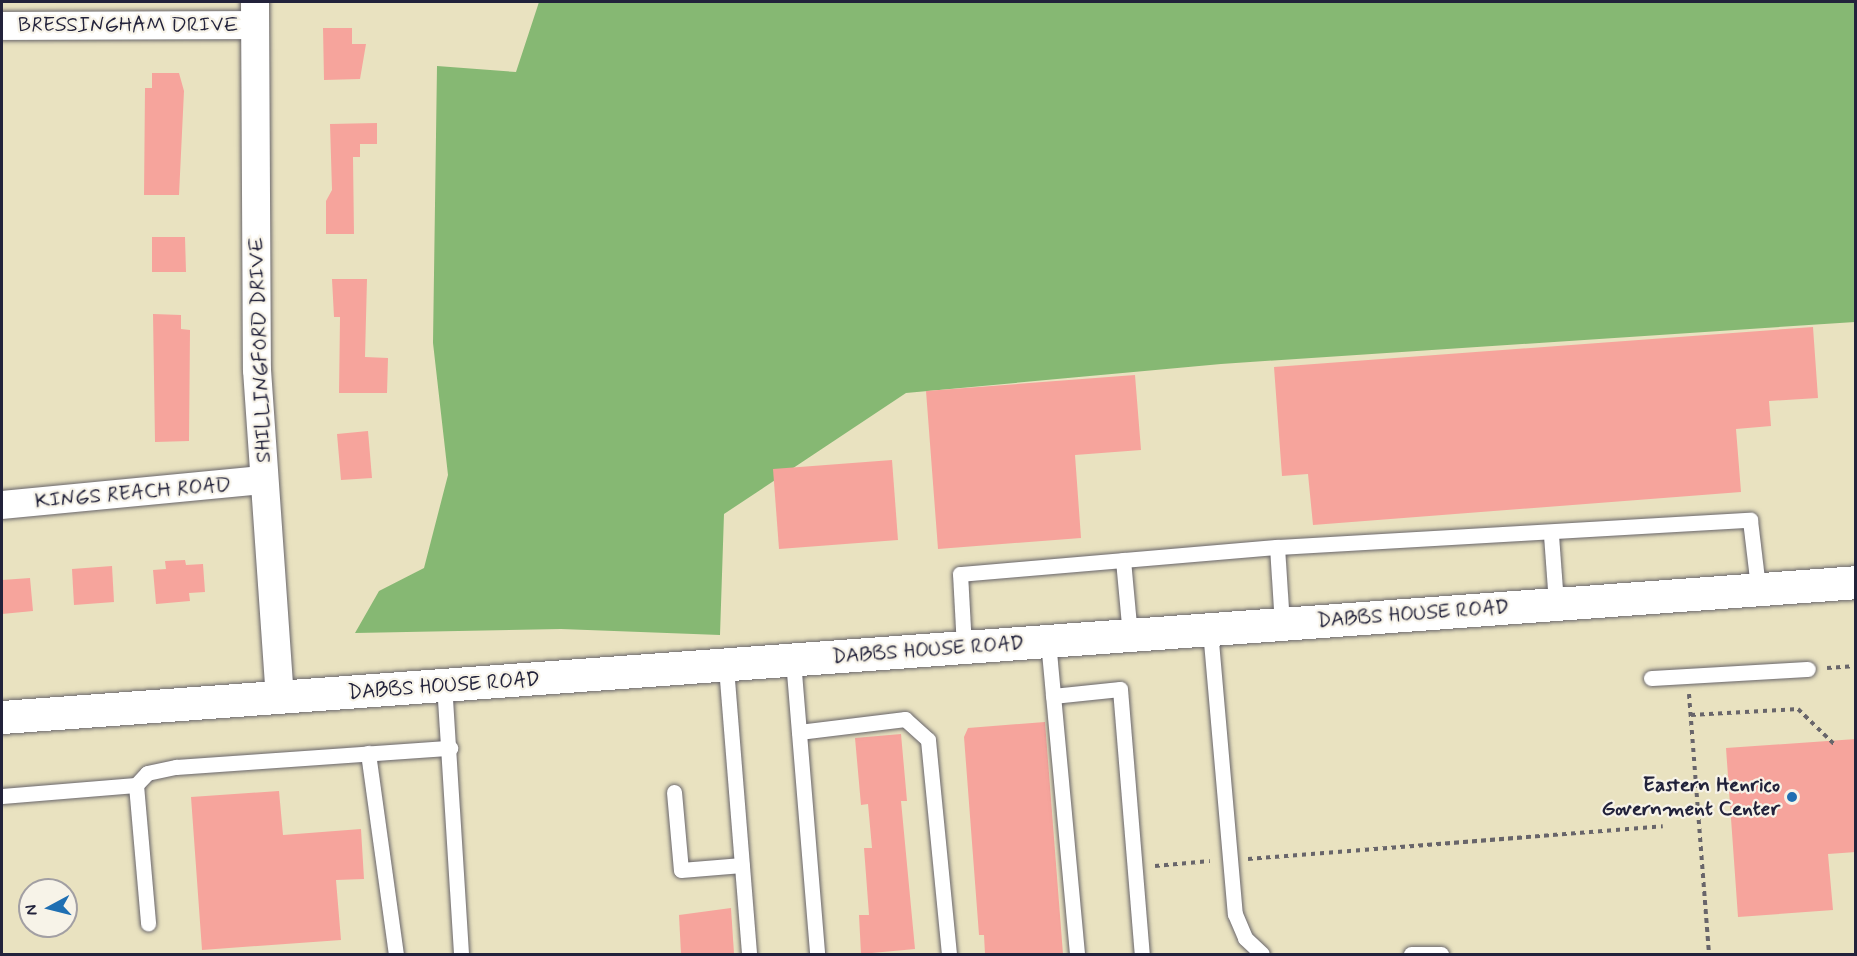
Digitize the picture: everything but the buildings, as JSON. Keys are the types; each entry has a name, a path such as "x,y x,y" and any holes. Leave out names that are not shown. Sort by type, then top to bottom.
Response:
{"street":[{"name":"BRESSINGHAM DRIVE","path":"2,26 255,13"},
{"name":"SHILLINGFORD DRIVE","path":"255,13 257,370 280,698"},
{"name":"KINGS REACH ROAD","path":"2,505 264,480"},
{"name":"DABBS HOUSE ROAD","path":"2,717 280,698 444,682 726,667 793,660 1758,587 1856,582"}],"lane":[{"path":"964,647 960,574 1277,547 1551,535 1750,520 1758,587"},
{"path":"1551,535 1556,603"},
{"path":"1277,547 1282,624"},
{"path":"1123,560 1131,636"},
{"path":"1210,630 1234,914 1245,938 1262,954"},
{"path":"1048,641 1077,954"},
{"path":"793,660 817,954"},
{"path":"726,667 749,954"},
{"path":"1651,678 1808,669"},
{"path":"444,682 450,748 461,954"},
{"path":"1053,696 1120,689 1142,954"},
{"path":"799,732 905,719 928,740 949,954"},
{"path":"2,796 136,785 147,773 176,767 450,748"},
{"path":"368,753 396,954"},
{"path":"136,785 148,922"},
{"path":"674,792 681,870 741,865"},
{"path":"1411,954 1441,954"}],"path":[{"path":"1808,669 1856,666"},
{"path":"1689,691 1709,954"},
{"path":"1691,716 1798,709 1834,744"},
{"path":"1135,867 1663,826"}],"green space":[{"path":"539,2 1855,2 1855,322 1221,364 906,393 724,514 720,635 561,629 355,633 379,591 424,568 448,475 433,343 437,66 516,72"}],"place":[{"name":"Eastern Henrico Government Center","path":"1792,797"}]}
